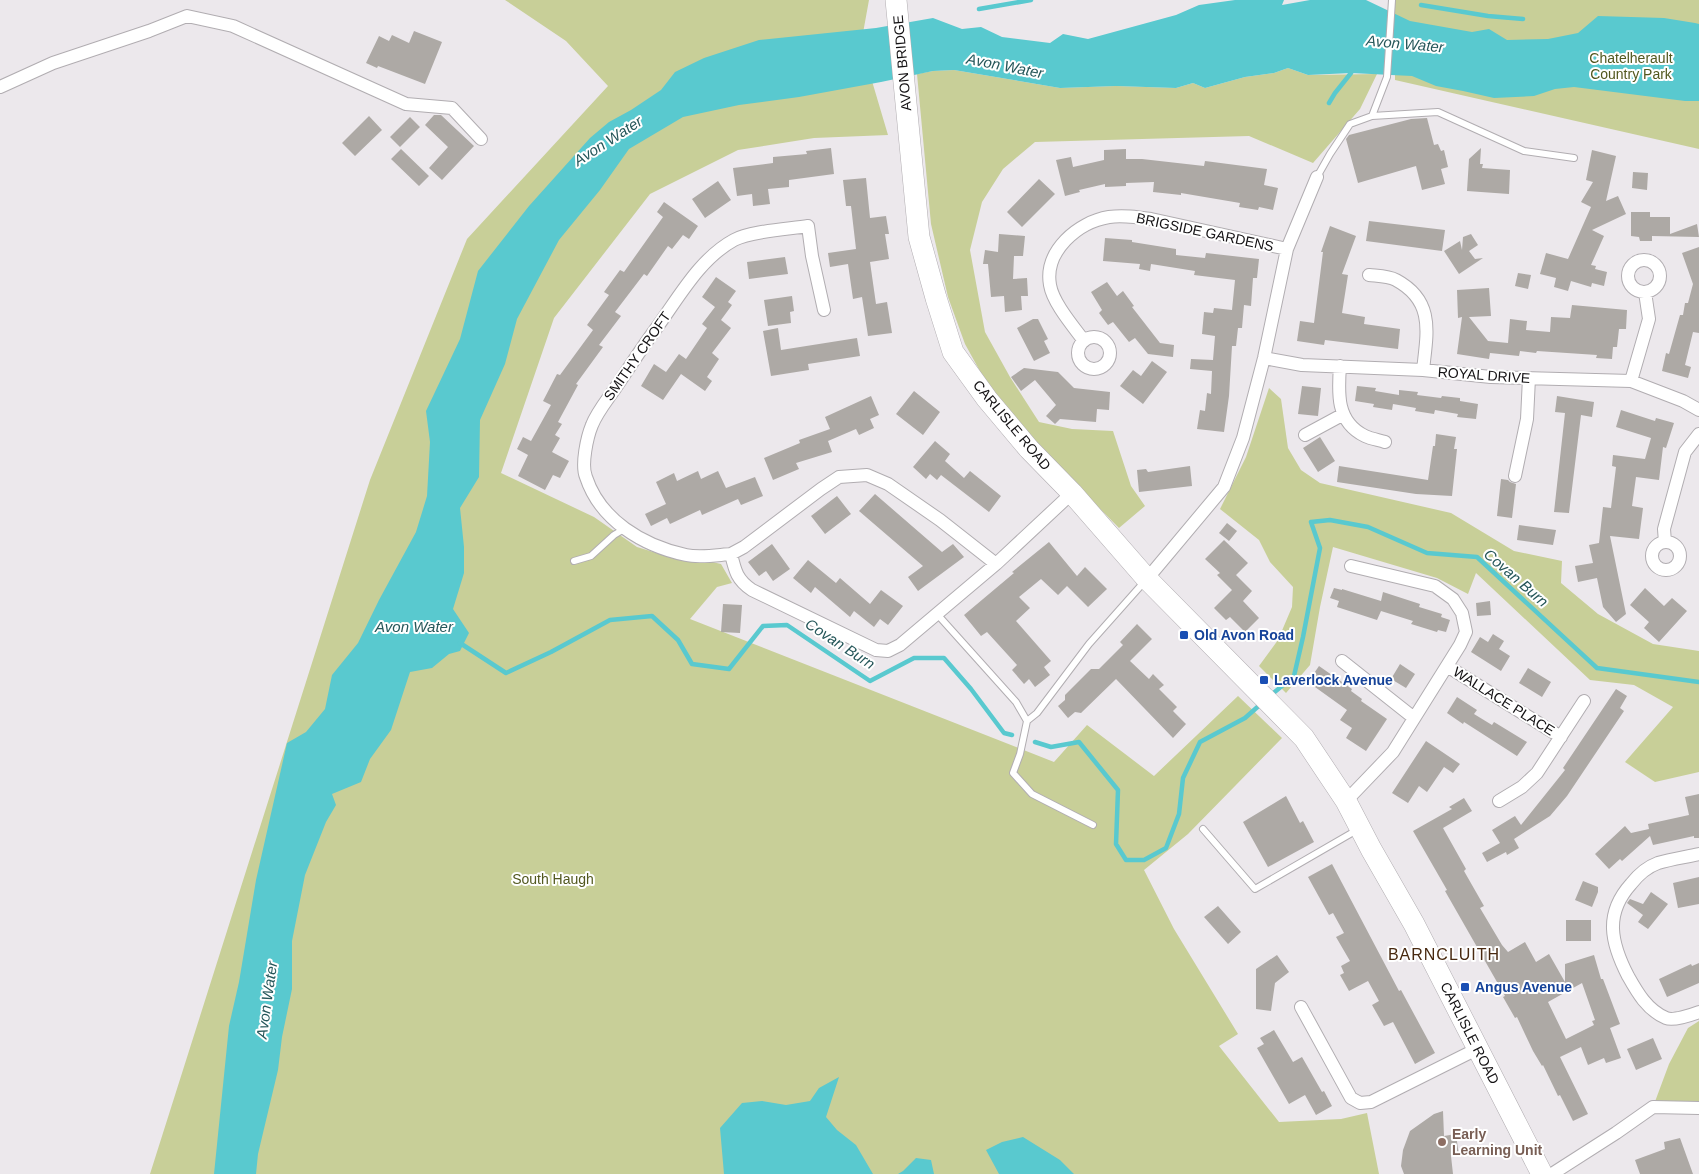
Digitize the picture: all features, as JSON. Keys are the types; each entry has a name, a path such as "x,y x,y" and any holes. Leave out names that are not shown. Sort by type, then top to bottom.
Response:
{"main road":[{"name":"AVON BRIDGE","path":"896,0 907,126"},
{"name":"CARLISLE ROAD","path":"907,126 919,237 953,352 987,399 1147,579 1304,738 1346,801 1414,924 1542,1174"}],"street":[{"path":"0,87 53,64 187,16 233,26 406,104 452,108 481,139"},
{"path":"1147,579 1224,487 1243,438 1264,358 1287,249 1317,177"},
{"name":"BRIGSIDE GARDENS","path":"1084,340 1056,302 1050,286 1050,267 1057,251 1066,238 1097,220 1110,217 1137,217 1287,249"},
{"name":"SMITHY CROFT","path":"824,310 812,256 808,226 736,239 716,252 699,269 643,347 592,425 586,451 585,476 601,507 624,529 654,545 687,556 731,554 744,547 839,477 867,475 888,484 940,520 996,564"},
{"path":"1369,275 1394,279 1414,294 1423,306 1427,323 1423,370"},
{"path":"1631,381 1649,319 1645,292"},
{"name":"ROYAL DRIVE","path":"1264,358 1302,365 1423,370 1491,377 1631,381 1683,401 1699,410"},
{"path":"1340,366 1338,387 1342,415 1365,436 1385,442"},
{"path":"1515,476 1527,419 1528,378"},
{"path":"1305,435 1342,415"},
{"path":"1665,542 1664,529 1685,452 1699,434"},
{"path":"731,554 735,570 742,583 752,590 876,650 888,651 900,645 996,564 1072,493"},
{"path":"1346,801 1392,752 1460,645 1466,632 1462,613 1452,598 1435,586 1351,566"},
{"path":"1342,662 1414,718"},
{"name":"WALLACE PLACE","path":"1447,666 1561,737"},
{"name":"WALLACE PLACE","path":"1500,801 1522,788 1537,773 1584,701"},
{"path":"1699,854 1657,863 1642,872 1624,891 1612,920 1614,941 1620,960 1640,998 1667,1019 1689,1016 1699,1012"},
{"path":"1301,1007 1351,1098 1360,1103 1371,1102 1479,1048"},
{"path":"1552,1174 1653,1107 1699,1108"}],"lane":[{"path":"1372,116 1387,77 1392,0"},
{"path":"1317,177 1350,124 1372,116 1438,112 1524,150 1574,158"},
{"path":"574,561 591,556 614,535 624,529"},
{"path":"1093,825 1032,794 1013,774 1020,754 1027,721 1037,713 1088,644 1147,579"},
{"path":"937,614 1016,702 1027,721"},
{"path":"1203,829 1255,889 1360,828"}],"green space":[{"name":"South Haugh","path":"505,0 869,0 861,44 888,135 814,138 738,150 650,194 554,318 501,473 594,517 637,547 673,558 721,564 732,583 717,587 690,619 1054,762 1087,725 1154,776 1238,696 1282,738 1188,834 1144,870 1174,929 1238,1034 1219,1046 1279,1122 1341,1119 1367,1113 1379,1174 150,1174 370,480 467,239 608,86 566,41"},
{"name":"Chatelherault Country Park","path":"1395,0 1699,0 1699,149 1395,80"},
{"path":"1288,68 1308,75 1377,74 1360,109 1313,163 1249,136 1035,142 1003,169 982,202 970,250 985,332 1010,377 1039,422 1072,429 1113,431 1131,486 1145,506 1119,528 1034,442 992,393 965,344 948,297 931,224 917,74 954,70 1060,88 1116,86 1176,88 1193,83 1205,88 1245,77 1274,73"},
{"path":"1269,388 1281,399 1288,448 1301,470 1320,483 1451,513 1514,551 1562,561 1561,583 1598,614 1653,644 1699,651 1699,772 1655,782 1625,762 1673,707 1634,685 1590,680 1476,573 1468,594 1437,578 1333,547 1310,665 1286,693 1259,666 1278,640 1292,607 1293,587 1270,562 1259,540 1220,509 1246,457"},
{"path":"1699,1021 1699,1108 1653,1107 1669,1064 1688,1028"}],"water":[{"name":"Avon Water","path":"1235,0 1284,0 1282,5 1310,0 1366,0 1410,21 1472,32 1489,29 1507,40 1548,39 1578,33 1598,16 1664,18 1695,23 1699,24 1699,101 1685,101 1574,87 1555,89 1534,96 1494,98 1436,86 1412,76 1351,73 1308,75 1288,68 1274,73 1245,77 1205,88 1193,83 1176,88 1116,86 1060,88 954,70 933,71 799,97 739,105 683,117 629,149 600,190 559,240 517,319 505,364 480,420 479,477 460,508 464,547 464,573 453,609 469,633 460,651 449,654 432,668 410,672 391,730 370,759 361,782 332,794 336,805 326,822 305,875 292,941 292,989 282,1037 278,1070 258,1154 256,1174 214,1174 229,1026 239,982 256,880 287,743 306,732 325,709 332,675 358,643 416,532 427,496 430,442 426,411 460,339 478,271 529,206 590,138 609,122 661,90 675,72 704,58 759,40 876,28 933,18 962,29 981,27 1002,37 1050,43 1063,34 1088,39 1176,15 1199,5"},
{"path":"839,1077 826,1117 837,1130 856,1145 873,1174 724,1174 720,1128 742,1103 762,1101 786,1105 810,1101 819,1088"},
{"path":"1023,1137 1060,1160 1074,1174 999,1174 986,1150 1002,1142"},
{"path":"916,1158 931,1160 934,1174 898,1174 903,1171"}],"building":[{"path":"414,31 442,42 425,84 366,63 379,36 389,41 392,35 409,43"},
{"path":"434,115 441,115 474,146 442,180 429,168 448,147 425,125"},
{"path":"369,116 382,130 355,156 342,143"},
{"path":"410,117 420,127 400,147 390,137"},
{"path":"1427,118 1434,145 1438,144 1441,151 1444,150 1448,167 1441,169 1445,184 1422,190 1416,166 1358,183 1346,139 1349,135 1411,119"},
{"path":"831,148 834,174 789,180 789,187 768,189 770,204 753,206 752,194 737,196 733,168 773,163 773,157 807,154 806,151"},
{"path":"1481,148 1480,164 1483,164 1482,168 1510,170 1509,194 1467,191 1469,159"},
{"path":"401,149 429,176 419,186 391,159"},
{"path":"1126,149 1126,159 1204,166 1205,161 1267,169 1264,185 1278,188 1273,210 1259,207 1258,210 1239,207 1240,203 1181,193 1181,195 1153,192 1154,182 1126,183 1126,186 1105,187 1105,184 1079,190 1080,192 1065,196 1056,160 1071,157 1073,167 1104,160 1104,150"},
{"path":"1592,150 1616,156 1606,201 1618,196 1626,214 1592,230 1604,236 1591,265 1596,266 1595,269 1607,272 1604,286 1592,283 1591,287 1571,281 1568,291 1554,287 1556,278 1540,274 1546,253 1568,259 1591,207 1581,202 1593,182 1586,180"},
{"path":"1633,172 1648,173 1647,190 1632,188"},
{"path":"866,178 870,218 886,216 889,234 885,234 889,259 870,262 876,304 887,302 892,333 868,336 862,297 853,299 848,264 830,267 828,253 856,249 851,206 846,206 843,180"},
{"path":"1039,179 1055,194 1022,227 1007,212"},
{"path":"718,181 731,200 705,218 692,199"},
{"path":"664,202 698,226 689,239 683,235 672,249 668,246 647,276 644,274 615,312 621,316 599,345 603,347 576,384 578,385 558,422 562,424 555,435 560,438 552,452 569,461 560,478 553,475 545,490 518,476 528,455 517,449 523,437 531,441 551,405 543,401 557,374 560,375 593,330 587,325 609,295 604,292 620,270 624,272 663,217 657,212"},
{"path":"1631,212 1650,212 1650,217 1670,217 1670,234 1697,224 1699,237 1652,236 1652,241 1640,241 1639,237 1631,236"},
{"path":"1369,221 1445,230 1442,251 1366,241"},
{"path":"1330,226 1356,236 1342,274 1348,275 1342,313 1365,317 1364,324 1400,329 1398,349 1325,340 1324,345 1297,341 1300,321 1314,323 1323,252 1321,252"},
{"path":"999,234 1025,236 1023,256 1014,256 1013,279 1027,278 1028,296 1021,296 1022,310 1005,312 1004,296 991,297 988,264 983,264 985,250 998,252"},
{"path":"1471,234 1478,245 1469,251 1475,259 1483,258 1459,274 1444,251 1460,241 1462,250 1463,237"},
{"path":"1105,238 1132,240 1132,242 1176,249 1176,255 1205,258 1206,253 1259,259 1257,278 1253,278 1251,306 1244,305 1242,328 1238,328 1236,346 1232,346 1229,396 1224,432 1197,429 1200,410 1205,411 1207,393 1211,394 1212,371 1190,369 1191,359 1213,360 1215,336 1202,334 1204,312 1213,313 1214,308 1232,310 1235,280 1194,275 1195,271 1151,264 1150,271 1139,269 1140,264 1103,261"},
{"path":"1699,247 1699,333 1693,332 1685,365 1691,367 1688,378 1662,371 1666,353 1669,354 1680,315 1683,315 1685,303 1688,303 1693,284 1682,253"},
{"path":"785,257 788,274 749,279 747,262"},
{"path":"1518,273 1531,275 1528,289 1515,286"},
{"path":"716,277 736,291 728,302 732,305 721,320 731,328 712,353 719,359 707,377 712,381 705,391 681,374 663,400 641,386 654,364 666,372 679,354 686,359 707,328 702,324 715,307 702,297"},
{"path":"1107,282 1117,296 1123,291 1134,306 1132,307 1160,343 1174,345 1173,357 1148,354 1135,338 1129,342 1113,322 1108,325 1099,313 1102,310 1091,292"},
{"path":"1489,288 1491,316 1469,317 1488,341 1508,343 1510,319 1527,321 1526,330 1550,332 1551,317 1570,318 1572,305 1627,310 1626,329 1619,329 1617,347 1613,347 1612,359 1596,358 1597,355 1537,351 1536,353 1520,351 1519,356 1490,353 1489,359 1457,354 1462,317 1458,318 1457,290"},
{"path":"792,296 794,311 790,312 791,323 768,326 764,300"},
{"path":"1033,319 1038,319 1048,339 1044,341 1050,353 1034,361 1017,328"},
{"path":"778,328 781,350 857,338 860,356 808,364 809,370 771,376 763,331"},
{"path":"1152,361 1167,372 1143,404 1120,386 1133,370 1141,376"},
{"path":"1024,368 1058,372 1074,388 1110,392 1109,410 1097,409 1096,422 1060,419 1055,424 1046,416 1056,405 1035,380 1021,391 1011,377"},
{"path":"1302,386 1321,388 1318,416 1298,414"},
{"path":"1357,386 1376,388 1375,391 1399,395 1399,390 1418,392 1417,395 1460,398 1460,401 1478,404 1476,419 1457,417 1458,414 1435,410 1434,414 1415,411 1416,408 1393,404 1392,410 1373,407 1374,404 1355,401"},
{"path":"914,391 940,412 923,435 896,414"},
{"path":"871,396 879,415 870,419 874,428 859,435 856,429 828,441 832,452 796,463 799,469 773,480 764,458 800,443 799,440 830,429 825,417"},
{"path":"1557,396 1594,402 1592,417 1581,415 1569,513 1554,512 1565,413 1555,412"},
{"path":"1621,410 1655,421 1656,418 1674,423 1666,448 1663,447 1659,480 1636,477 1632,506 1643,508 1639,539 1610,536 1626,614 1616,622 1603,607 1597,578 1578,582 1575,566 1593,563 1589,545 1599,543 1603,507 1611,508 1616,467 1612,466 1613,455 1645,459 1651,438 1616,427"},
{"path":"1436,434 1456,437 1454,449 1457,449 1452,496 1416,494 1337,482 1339,466 1428,480"},
{"path":"1320,437 1335,461 1318,472 1303,448"},
{"path":"935,441 950,454 945,461 964,478 970,471 1001,496 989,512 941,475 937,480 930,474 926,479 913,467"},
{"path":"1190,466 1192,486 1139,492 1137,470 1146,469 1148,472"},
{"path":"698,471 701,479 718,471 726,488 755,477 763,496 741,505 738,499 702,515 700,510 670,524 667,518 651,526 645,514 666,504 656,482 674,473 677,481"},
{"path":"1501,479 1516,484 1512,518 1497,516"},
{"path":"875,494 942,552 953,544 964,557 918,591 908,577 923,566 859,511"},
{"path":"837,496 851,514 825,534 811,516"},
{"path":"1227,523 1237,531 1229,541 1219,533"},
{"path":"1519,525 1556,530 1553,545 1517,540"},
{"path":"1224,540 1248,563 1236,575 1252,591 1243,601 1259,618 1245,632 1230,617 1226,620 1214,608 1232,590 1217,575 1220,573 1205,559"},
{"path":"1049,542 1077,576 1085,567 1107,589 1088,607 1067,586 1058,595 1041,579 1019,597 1030,608 1016,621 1051,661 1044,667 1050,675 1035,687 1029,679 1024,684 1012,670 1017,665 987,632 981,636 964,615"},
{"path":"772,544 790,569 773,581 766,571 759,576 748,562"},
{"path":"808,560 836,583 840,578 870,604 881,590 903,606 888,625 880,619 874,627 854,611 850,617 815,587 811,593 793,578"},
{"path":"1334,588 1381,601 1383,592 1420,604 1419,607 1442,614 1441,617 1450,620 1446,632 1438,630 1437,632 1411,624 1413,621 1381,611 1377,620 1337,607 1339,601 1330,598"},
{"path":"1645,588 1664,606 1672,598 1687,611 1659,642 1644,628 1649,622 1630,605"},
{"path":"1490,601 1491,615 1477,616 1476,603"},
{"path":"723,604 742,605 740,633 721,632"},
{"path":"1137,624 1152,639 1130,661 1149,679 1153,674 1164,685 1159,689 1177,707 1173,711 1186,724 1173,738 1116,679 1081,713 1075,712 1068,718 1058,706 1065,700 1065,695 1091,669 1099,669 1123,645 1120,642"},
{"path":"1493,634 1504,641 1499,649 1510,656 1501,671 1471,652 1480,637 1488,642"},
{"path":"1400,664 1415,674 1406,688 1391,679"},
{"path":"1319,666 1352,689 1351,691 1362,699 1361,701 1387,719 1366,751 1346,738 1352,728 1340,720 1347,710 1308,682"},
{"path":"1528,668 1551,682 1542,697 1519,683"},
{"path":"1616,689 1627,696 1620,708 1624,711 1567,796 1550,816 1514,839 1519,848 1507,855 1506,852 1487,862 1482,853 1500,843 1492,830 1515,816 1521,825 1565,770 1563,768"},
{"path":"1457,697 1477,710 1474,714 1492,725 1494,722 1527,742 1517,756 1447,713"},
{"path":"1426,741 1460,764 1453,773 1444,767 1427,792 1419,786 1408,803 1392,793"},
{"path":"1699,794 1699,838 1694,838 1694,836 1653,845 1650,836 1622,861 1620,859 1609,869 1595,854 1625,826 1631,833 1649,829 1648,824 1689,815 1685,797"},
{"path":"1286,796 1300,823 1303,821 1314,842 1268,867 1243,822"},
{"path":"1464,798 1472,811 1443,828 1484,906 1480,908 1508,952 1525,942 1536,962 1549,954 1565,982 1565,964 1594,955 1601,979 1603,979 1620,1024 1610,1028 1621,1058 1606,1063 1604,1058 1588,1065 1581,1047 1560,1057 1588,1114 1573,1121 1413,831 1452,809 1449,807","holes":["1582,983 1595,1020 1592,1021 1594,1025 1566,1039 1548,1002"]},
{"path":"1332,864 1399,991 1401,990 1435,1053 1415,1064 1393,1022 1384,1026 1372,1005 1379,1001 1368,981 1349,991 1340,975 1344,973 1341,966 1350,961 1336,937 1344,933 1333,913 1329,915 1308,877"},
{"path":"1699,877 1699,904 1678,908 1673,883"},
{"path":"1583,881 1598,887 1592,907 1575,900"},
{"path":"1651,892 1668,904 1648,929 1638,922 1643,915 1627,903 1630,899 1643,904"},
{"path":"1218,906 1241,932 1228,944 1204,917"},
{"path":"1566,920 1591,920 1591,941 1566,941"},
{"path":"1277,955 1289,972 1275,983 1271,1011 1256,1009 1256,969"},
{"path":"1699,963 1699,983 1667,997 1659,979 1691,964 1692,966"},
{"path":"1274,1030 1293,1062 1302,1057 1332,1106 1316,1115 1305,1095 1289,1104 1257,1048 1264,1044 1260,1038"},
{"path":"1653,1038 1662,1059 1636,1070 1627,1049"},
{"path":"1443,1111 1444,1136 1456,1134 1459,1156 1451,1156 1453,1174 1404,1174 1401,1166 1403,1150 1410,1131 1434,1114"},
{"path":"1680,1138 1693,1174 1640,1174 1635,1160 1665,1149 1664,1142"}],"waterway":[{"path":"979,9 1031,0"},
{"path":"1421,5 1488,16 1523,19"},
{"path":"1329,103 1351,73"},
{"name":"Covan Burn","path":"1271,695 1294,676 1320,548 1311,522 1330,520 1368,527 1427,553 1477,557 1597,668 1699,682"},
{"name":"Covan Burn","path":"460,643 506,673 551,652 610,620 652,616 678,640 692,664 729,669 763,626 787,625 870,681 914,658 944,658 971,689 1004,733 1012,735"},
{"name":"Covan Burn","path":"1035,742 1051,747 1079,742 1118,790 1116,844 1126,860 1144,860 1166,848 1179,814 1183,778 1200,742 1245,718 1262,703"}],"place":[{"name":"Old Avon Road","path":"1184,635"},
{"name":"Laverlock Avenue","path":"1264,680"},
{"name":"Angus Avenue","path":"1465,987"},
{"name":"Early Learning Unit","path":"1442,1142"}],"district":[{"name":"BARNCLUITH","path":"1444,954"}]}
